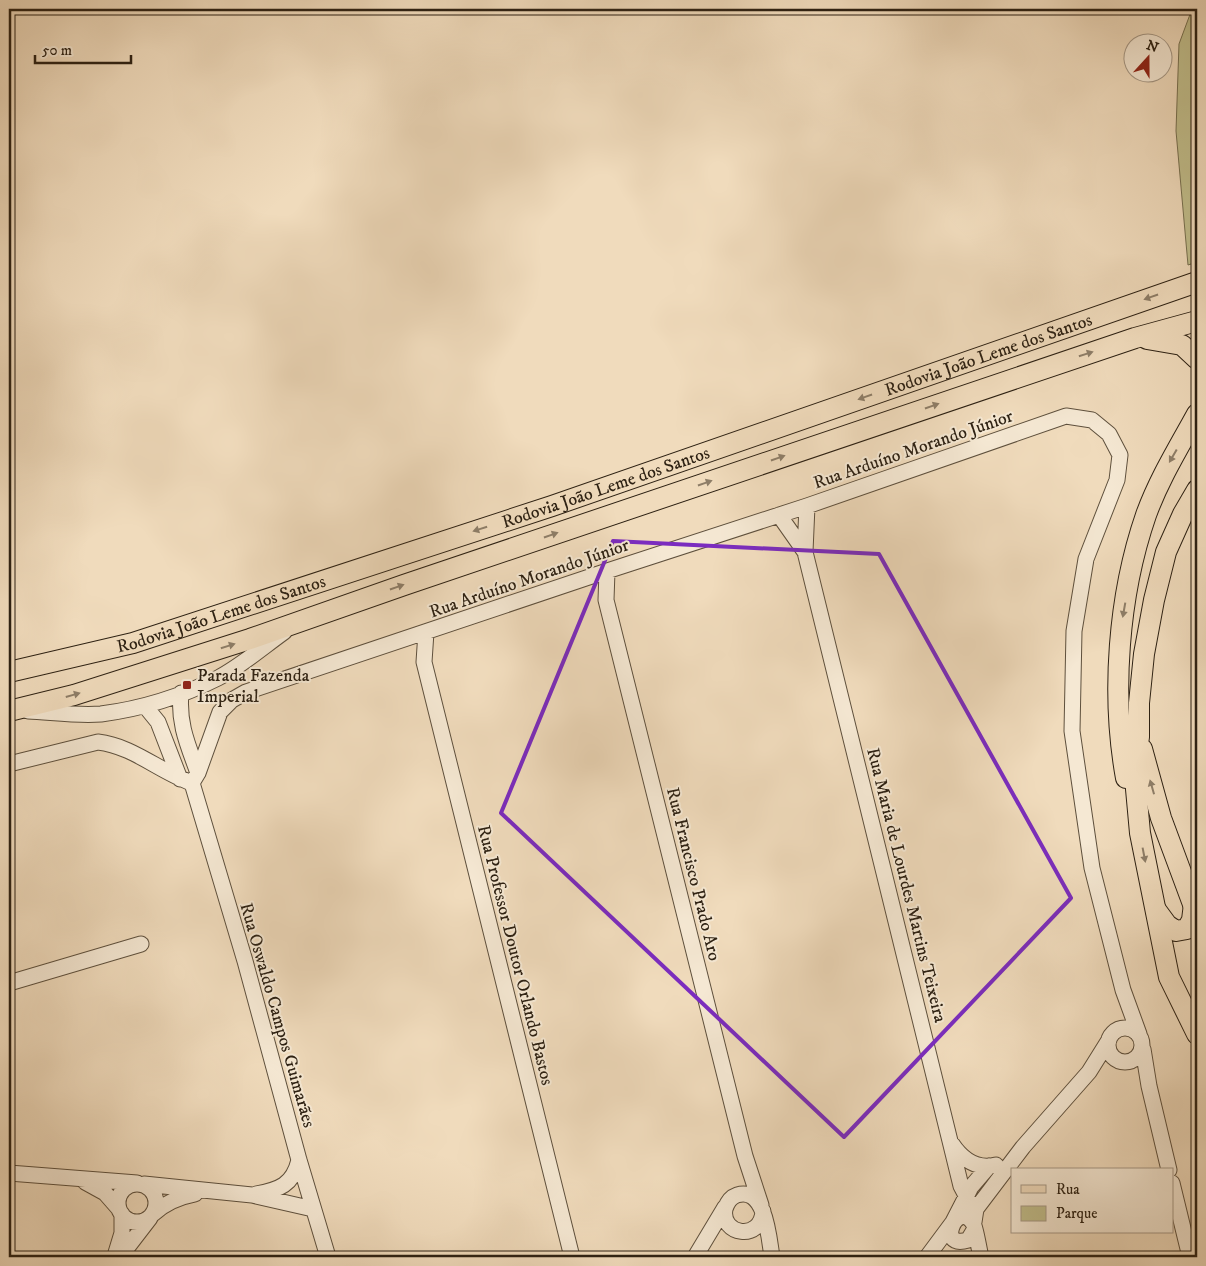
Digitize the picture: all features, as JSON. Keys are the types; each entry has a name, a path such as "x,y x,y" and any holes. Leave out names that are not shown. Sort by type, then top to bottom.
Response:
{"main road":[{"name":"Rodovia João Leme dos Santos","path":"9,672 133,643 552,506 1197,282"},
{"name":"Rodovia João Leme dos Santos","path":"11,710 74,695 250,639 404,584 1135,338 1197,321"},
{"path":"1135,338 1182,345 1197,359"},
{"path":"1140,833 1130,802 1122,759 1118,683 1123,619 1134,556 1146,514 1168,465 1197,414"},
{"path":"1197,490 1183,514 1166,552 1154,600 1138,703 1139,737 1134,767 1140,833 1169,977 1197,1034"},
{"path":"1139,737 1161,818 1196,909 1187,929 1176,931 1167,925 1155,908"}],"street":[{"name":"Rua Arduíno Morando Júnior","path":"190,778 220,712 232,700 246,692 807,506 1066,416 1092,420 1109,434 1120,455 1117,480 1086,559 1074,631 1072,731 1092,868 1123,990"},
{"name":"Rua Maria de Lourdes Martins Teixeira","path":"807,506 805,552 961,1186 970,1203 979,1257"},
{"name":"Rua Maria de Lourdes Martins Teixeira","path":"778,515 805,552"},
{"name":"Rua Francisco Prado Aro","path":"607,571 606,600 745,1156 762,1208 772,1257"},
{"name":"Rua Francisco Prado Aro","path":"590,577 606,600"},
{"path":"11,710 92,714 145,706 218,678 298,622"},
{"name":"Rua Professor Doutor Orlando Bastos","path":"426,632 424,662 572,1257"},
{"name":"Rua Professor Doutor Orlando Bastos","path":"406,639 424,662"},
{"name":"Rua Oswaldo Campos Guimarães","path":"181,693 180,712 190,778 245,962 299,1160 328,1257"},
{"name":"Rua Oswaldo Campos Guimarães","path":"145,706 158,722 190,778"},
{"path":"9,764 98,742 111,743 190,778"},
{"path":"9,983 142,944"},
{"path":"1123,990 1142,1038 1148,1086 1168,1168"},
{"path":"927,1256 948,1242 968,1240 974,1228 976,1209 1023,1147 1089,1072 1110,1038 1122,1005 1123,990"},
{"path":"1139,1034 1130,1028 1119,1029 1110,1038 1109,1051 1116,1060 1134,1067 1148,1086"},
{"path":"1089,1072 1099,1065 1114,1061 1127,1062 1137,1058 1143,1049"},
{"path":"950,1141 966,1160 978,1165 989,1166 999,1164 1023,1147"},
{"name":"Rua Francisco Prado Aro","path":"697,1254 745,1177 745,1156"},
{"path":"252,1195 275,1190 288,1182 296,1173 299,1160"},
{"path":"927,1256 953,1222 971,1187 989,1166"},
{"path":"9,1173 252,1195 313,1208"},
{"path":"72,1178 98,1188 120,1211 126,1218 137,1222 151,1216 157,1203 153,1191 140,1184 126,1187 122,1191 118,1202 120,1211 122,1233 115,1257"},
{"path":"1174,1191 1190,1257"},
{"path":"120,1257 151,1216 160,1208 178,1198 209,1192"},
{"path":"697,1254 706,1243 718,1235 727,1231 740,1232 749,1232 760,1224 762,1208 757,1200 746,1194 730,1201 725,1217 727,1223 740,1232"},
{"path":"959,1240 954,1238 951,1230 953,1222 963,1217 970,1220 974,1228"},
{"name":"Rua Francisco Prado Aro","path":"740,1232 758,1238 772,1257"},
{"name":"Rua Maria de Lourdes Martins Teixeira","path":"959,1240 979,1257"}],"highlighted area":[{"path":"613,541 879,554 1071,898 844,1137 501,813"}],"green space":[{"path":"1192,9 1197,9 1197,262 1188,265 1176,131 1179,44"}],"place":[{"name":"Parada Fazenda Imperial","path":"187,685"}]}
